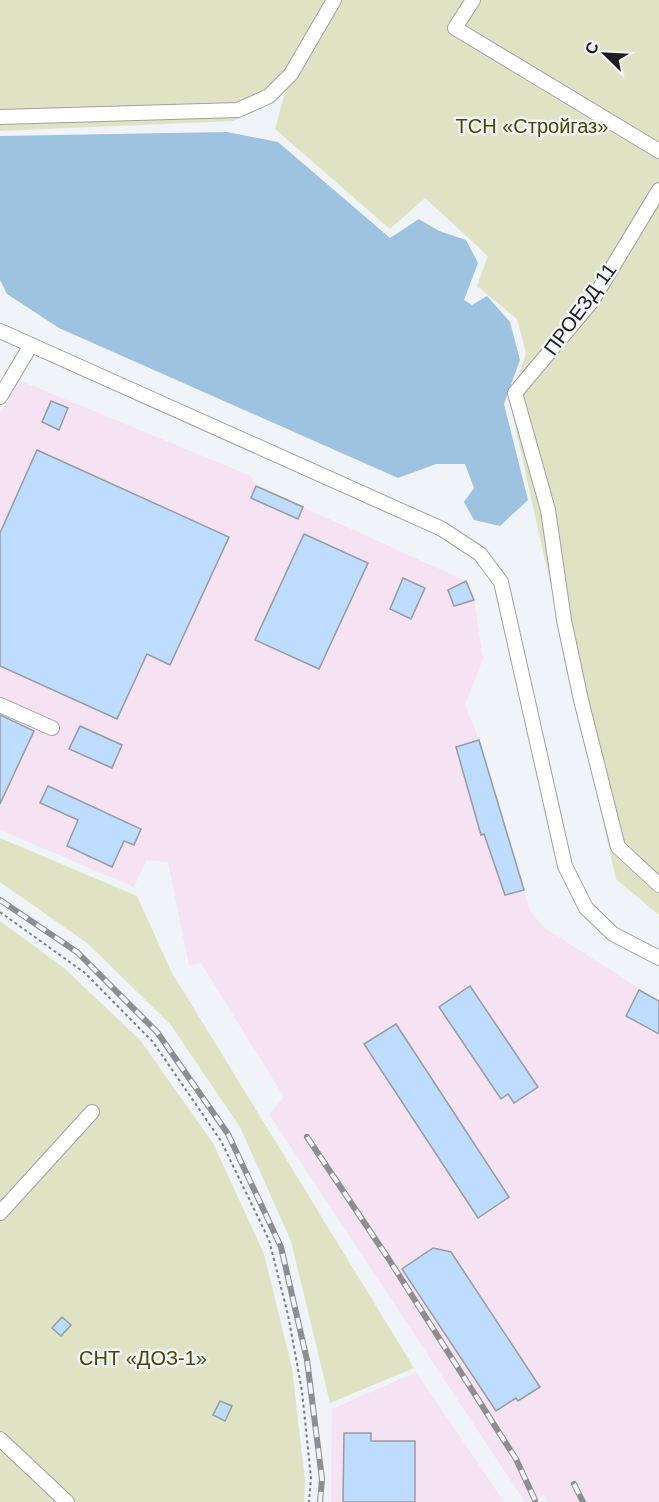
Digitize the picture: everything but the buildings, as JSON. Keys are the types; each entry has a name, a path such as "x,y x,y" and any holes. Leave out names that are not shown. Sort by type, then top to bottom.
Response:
{"street":[{"path":"0,117 238,110 269,96 291,74 334,0"},
{"path":"473,0 455,28 659,151"},
{"name":"ПРОЕЗД 11","path":"659,190 592,301 515,393 548,510 564,620 581,700 618,847 659,885"},
{"path":"0,331 442,529 480,554 501,582 565,866 586,908 614,934 659,958"},
{"path":"0,397 31,345"},
{"path":"0,705 52,728"},
{"path":"0,1214 92,1112"},
{"path":"0,1439 67,1502"}],"path":[{"path":"0,912 85,973 153,1042 221,1141 269,1240 288,1315 302,1391 311,1478 309,1502"}],"shaded area":[{"path":"21,381 251,476 256,486 466,581 474,600 483,659 465,705 479,740 530,911 543,927 659,1001 659,1502 549,1502 544,1495 531,1502 525,1502 269,1114 284,1097 201,963 189,965 168,862 146,860 134,887 0,830 0,413"},
{"path":"416,1372 504,1502 331,1502 332,1409"}],"green space":[{"name":"ТСН «Стройгаз»","path":"0,0 659,0 659,915 616,879 510,403 526,353 517,319 477,286 488,256 425,198 390,229 275,129 289,77 273,103 233,121 0,131"},
{"path":"0,838 137,896 171,971 414,1368 330,1403 291,1241 240,1127 170,1024 87,943 0,882"},
{"name":"СНТ «ДОЗ-1»","path":"0,921 64,968 140,1040 213,1143 264,1254 292,1368 305,1480 304,1502 0,1502"}],"water":[{"path":"227,132 278,142 390,238 419,219 439,231 466,240 478,263 464,300 472,305 487,296 510,322 520,360 504,404 528,500 500,526 474,520 464,502 474,488 465,464 436,464 398,478 59,328 7,294 0,280 0,136"}],"railway":[{"path":"0,900 77,952 157,1032 228,1134 281,1247 307,1360 322,1479 320,1502"},
{"path":"307,1137 388,1258 516,1459 535,1500"},
{"path":"574,1484 583,1502"}]}
